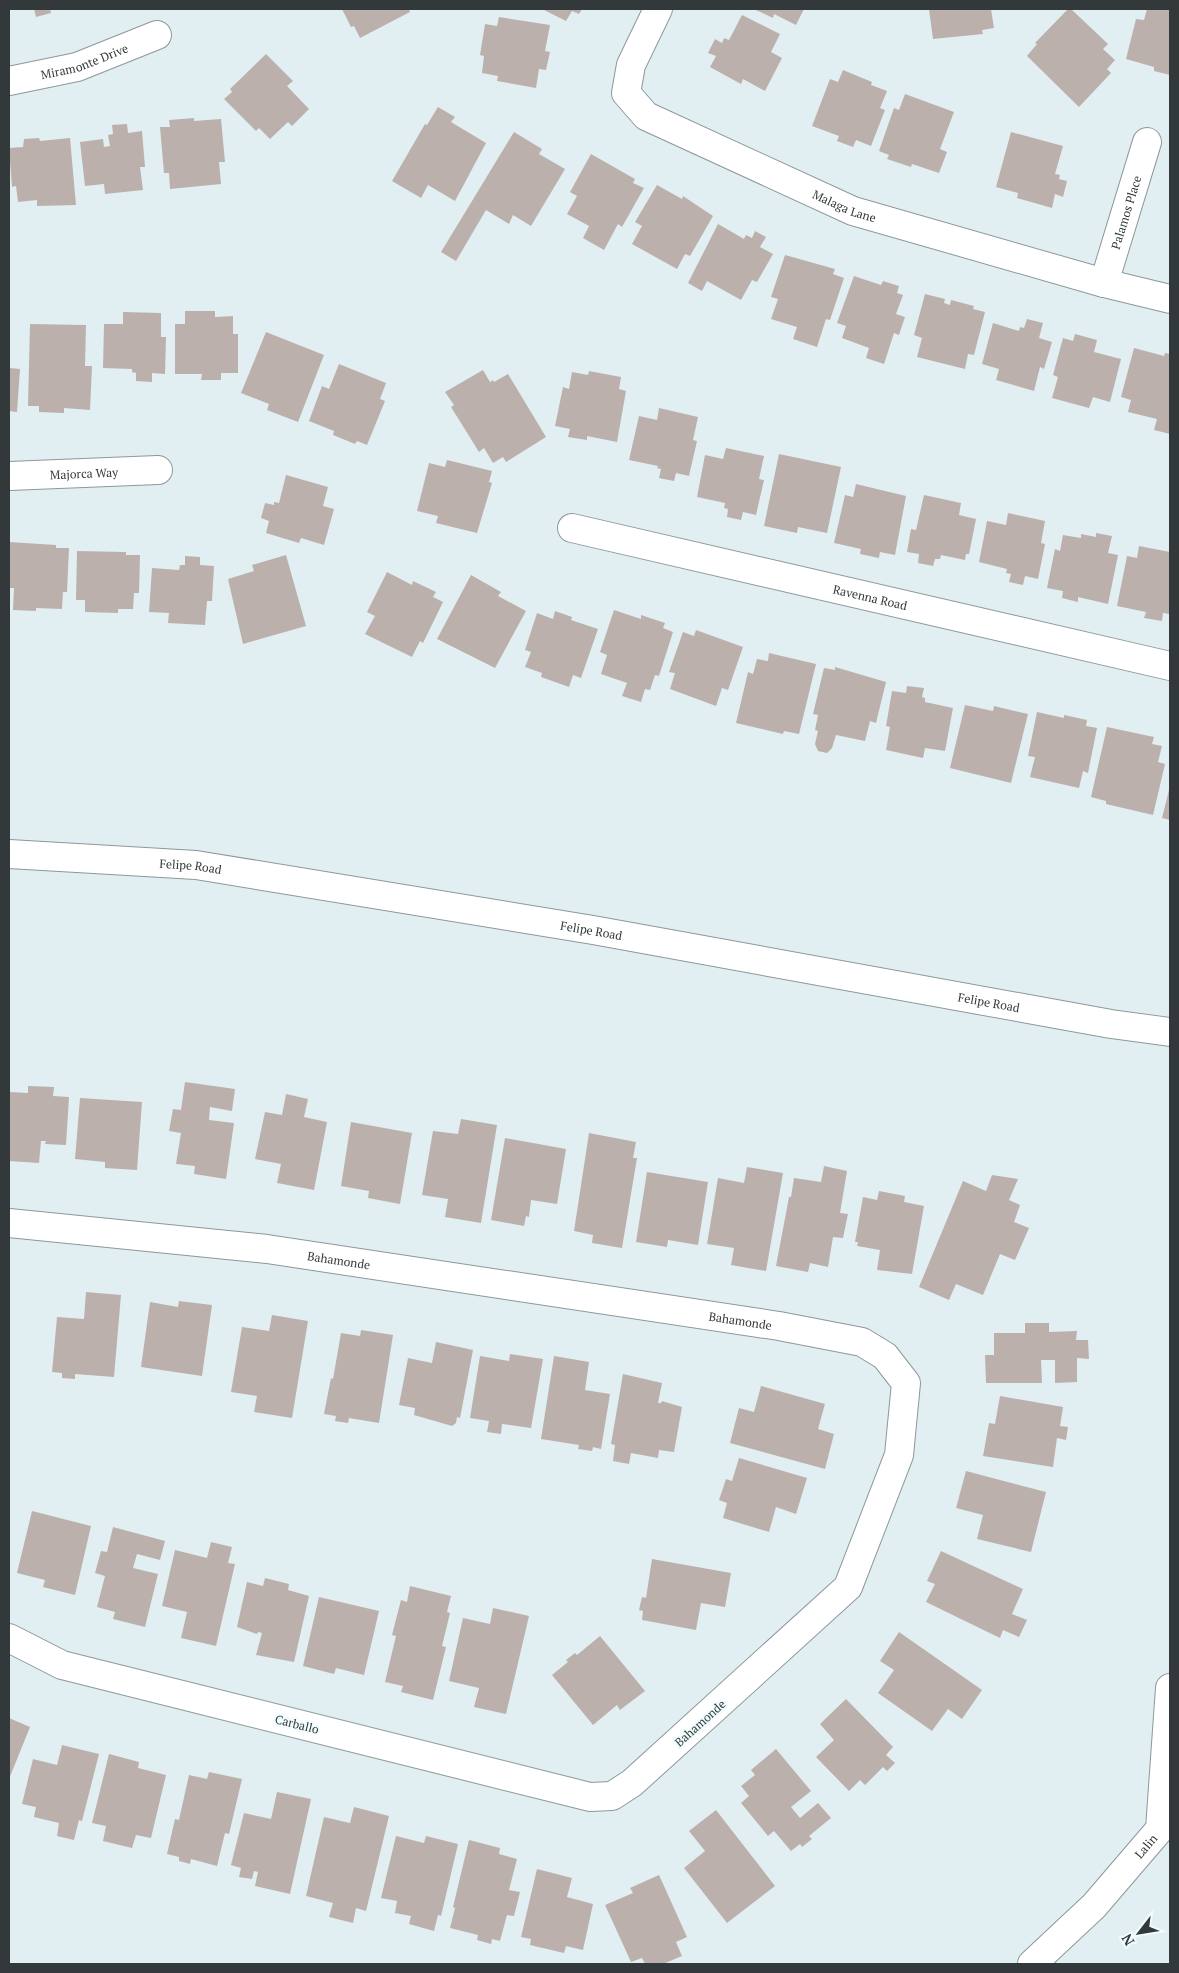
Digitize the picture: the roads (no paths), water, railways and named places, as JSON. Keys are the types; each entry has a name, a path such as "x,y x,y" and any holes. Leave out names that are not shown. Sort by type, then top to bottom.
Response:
{"street":[{"name":"Malaga Lane","path":"658,9 632,65 626,93 646,116 853,211 1104,283 1170,299"},
{"name":"Miramonte Drive","path":"9,81 77,67 157,35"},
{"name":"Palamos Place","path":"1104,283 1147,142"},
{"name":"Majorca Way","path":"9,476 158,470"},
{"name":"Ravenna Road","path":"572,528 1170,666"},
{"name":"Felipe Road","path":"9,854 196,865 593,930 1111,1024 1170,1032"},
{"name":"Bahamonde","path":"9,1223 267,1249 779,1326 862,1342 885,1356 906,1383 899,1455 848,1587 632,1783 612,1796 590,1797"},
{"name":"Carballo","path":"9,1638 62,1665 590,1797"},
{"name":"Lalin","path":"1032,1964 1094,1906 1165,1830 1170,1688"}]}
